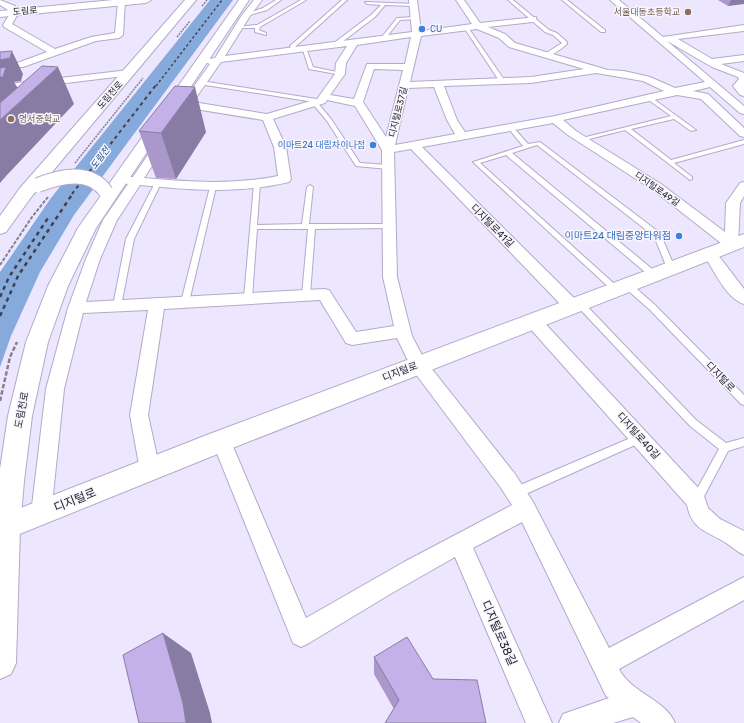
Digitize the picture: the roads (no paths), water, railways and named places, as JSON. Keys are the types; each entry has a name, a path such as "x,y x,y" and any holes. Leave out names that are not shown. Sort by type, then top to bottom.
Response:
{"main road":[{"name":"도림로","path":"0,14 146,0"},
{"name":"도림천로","path":"0,228 39,190 129,72 196,3"},
{"name":"도림천로","path":"0,663 3,528 20,416 37,342 58,286 87,228 107,195 129,180 245,7"},
{"path":"39,190 63,177 81,177 96,180 104,186 107,195"},
{"name":"디지털로","path":"3,528 418,364 663,272 737,242"}],"street":[{"path":"41,514 55,389 76,308 93,259 129,180 201,83 210,61 239,27 245,7 258,0"},
{"path":"460,0 478,26 502,36 512,45 545,56 598,70 646,79 672,91 704,96 744,134"},
{"path":"614,0 743,110"},
{"path":"0,2 12,8 15,12 7,25 55,52"},
{"path":"35,84 34,72 16,64 94,39 119,36 122,2"},
{"name":"디지털로37길","path":"414,3 417,33 388,150 388,167 390,277 403,331 418,364"},
{"path":"210,61 533,19"},
{"path":"659,39 744,28"},
{"path":"670,38 711,63 741,75 744,79 738,86 744,93"},
{"path":"320,100 340,74 341,64 354,42"},
{"path":"711,63 744,58"},
{"path":"358,103 370,66 409,67"},
{"path":"404,85 502,81 579,74 598,70"},
{"path":"0,88 35,84 56,85 129,72"},
{"path":"438,84 452,120 462,136"},
{"path":"358,103 388,150 555,119 672,91 711,84"},
{"path":"186,104 267,117 320,100 358,103"},
{"path":"129,180 213,187 257,184 285,179 280,147 267,117"},
{"name":"디지털로49길","path":"555,119 737,242"},
{"name":"디지털로41길","path":"413,145 575,305"},
{"path":"737,242 731,231 735,217 732,203 744,186"},
{"path":"710,254 732,286 744,298"},
{"path":"76,308 324,294 352,338 403,331"},
{"path":"150,470 139,415 157,303"},
{"name":"디지털로40길","path":"533,321 696,500 700,514 712,526 731,534 744,544"},
{"path":"418,364 521,501 616,687 662,723"},
{"path":"221,441 301,635 337,612 460,543 521,501"},
{"name":"디지털로38길","path":"460,543 538,723"},
{"path":"604,664 744,588"},
{"path":"572,723 636,703"}],"lane":[{"path":"245,7 265,9 279,0"},
{"path":"239,27 258,26 304,0"},
{"path":"340,74 312,68 299,49 292,47 345,0"},
{"path":"510,0 565,43 545,56"},
{"path":"564,0 603,30"},
{"path":"367,3 414,3"},
{"path":"336,44 373,16 384,4"},
{"path":"383,38 399,19 415,18"},
{"path":"258,26 256,31 264,34"},
{"path":"466,27 502,81"},
{"path":"201,83 320,100 329,120 358,165 388,167"},
{"path":"648,97 693,130"},
{"path":"581,138 675,117"},
{"path":"510,127 527,146"},
{"path":"626,128 690,178"},
{"path":"670,162 744,142"},
{"path":"622,287 476,162 538,143 657,235 663,272"},
{"path":"507,152 663,272"},
{"path":"117,306 130,239 158,183"},
{"path":"248,298 257,184"},
{"path":"185,302 213,187"},
{"path":"306,295 310,187"},
{"path":"253,227 389,226"},
{"name":"디지털로","path":"622,287 652,307 744,401"},
{"path":"575,305 693,423 725,448"},
{"path":"521,501 640,438"},
{"path":"696,500 725,448 744,442"}],"water":[{"name":"도림천","path":"210,0 233,0 74,215 40,272 11,336 0,367 0,272 51,198"}],"railway":[{"path":"156,86 222,0"},
{"path":"72,194 156,85"},
{"path":"0,316 18,276 73,193"},
{"path":"0,297 9,277 48,218"}],"place":[{"name":"서울대동초등학교","path":"688,12"},
{"name":"CU","path":"422,29"},
{"name":"영서중학교","path":"11,119"},
{"name":"이마트24 대림차이나점","path":"373,145"},
{"name":"이마트24 대림중앙타워점","path":"679,236"}]}
